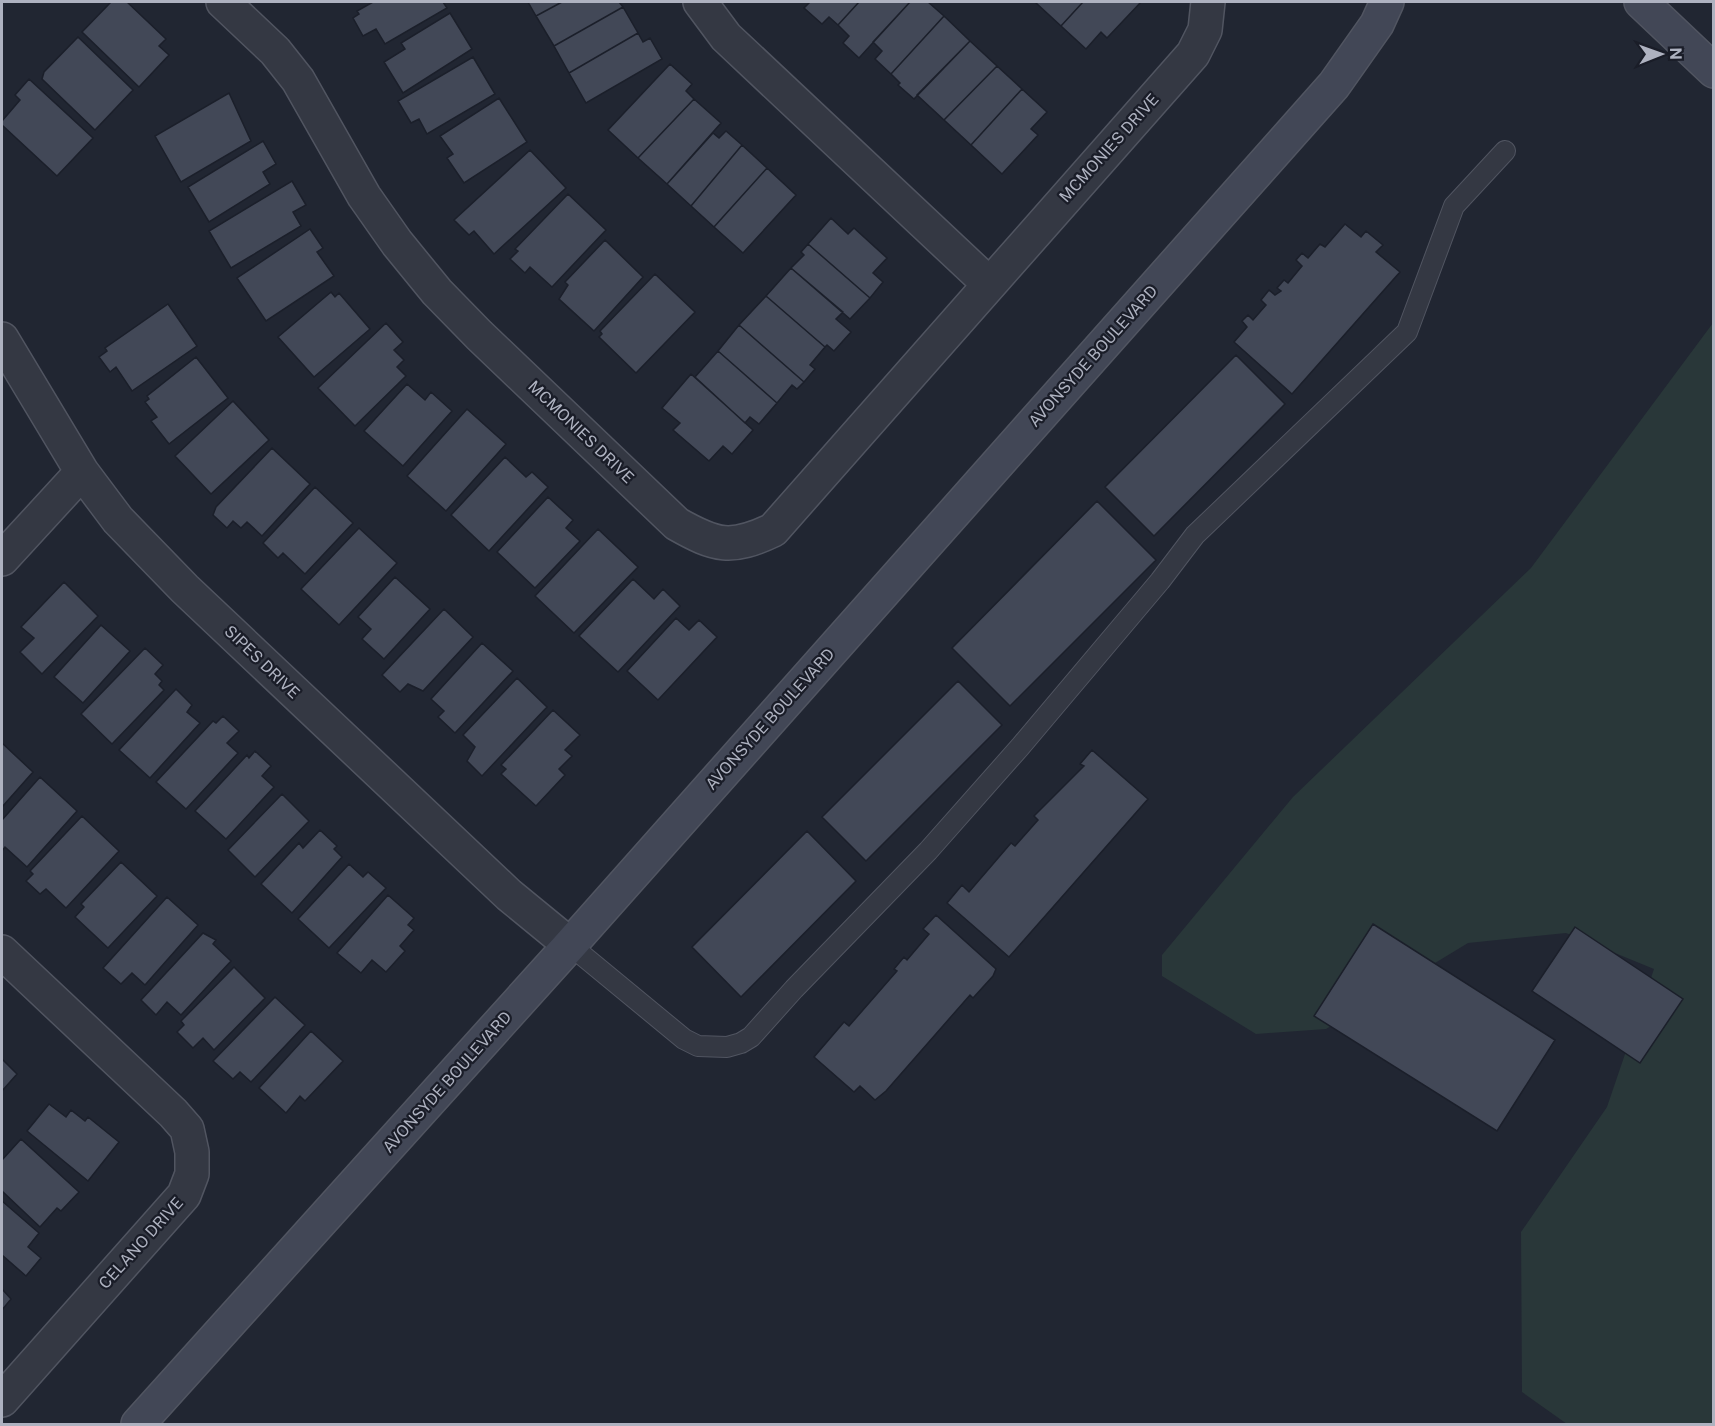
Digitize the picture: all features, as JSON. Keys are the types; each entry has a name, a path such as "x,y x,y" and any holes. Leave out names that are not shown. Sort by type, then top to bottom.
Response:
{"main road":[{"name":"AVONSYDE BOULEVARD","path":"138,1425 570,945 1334,85 1377,24 1387,2"},
{"path":"1641,2 1713,71"}],"street":[{"name":"MCMONIES DRIVE","path":"223,2 275,51 298,80 364,196 397,243 437,292 677,524 702,538 729,545 750,541 773,530 1193,54 1205,30 1208,2"},
{"path":"700,2 709,17 733,43 989,284"},
{"name":"SIPES DRIVE","path":"2,339 82,472 118,520 185,589 509,895 570,945"},
{"path":"2,559 82,472"},
{"name":"CELANO DRIVE","path":"2,952 187,1129 192,1152 192,1174 184,1196 2,1400"}],"lane":[{"path":"570,945 684,1039 698,1046 727,1047 751,1037 794,989 928,851 997,773 1160,581 1194,535 1407,332 1454,206 1505,151"}],"shaded area":[{"path":"1713,323 1713,1424 1567,1424 1522,1392 1521,1232 1607,1107 1654,969 1566,933 1468,943 1326,1029 1256,1034 1162,976 1162,955 1293,797 1531,568"}],"building":[{"path":"111,2 127,2 166,39 159,46 169,55 139,87 82,32"},
{"path":"373,2 443,2 447,8 385,44 376,29 363,36 353,18 359,14 357,11"},
{"path":"528,2 562,2 536,16"},
{"path":"562,2 619,2 623,7 554,46 536,16"},
{"path":"810,2 859,2 838,25 829,17 822,24 804,8"},
{"path":"859,2 910,2 859,58 843,43 849,36 838,25"},
{"path":"910,2 928,2 944,16 891,74 875,59 882,51 873,42"},
{"path":"1035,2 1083,2 1061,26"},
{"path":"1083,2 1141,2 1107,38 1101,32 1086,49 1061,26"},
{"path":"623,7 638,33 569,73 554,46"},
{"path":"450,13 472,49 403,93 384,62 405,49 401,43"},
{"path":"944,16 970,41 914,99 898,85 900,83 891,74"},
{"path":"638,33 643,42 650,38 662,59 586,103 569,73"},
{"path":"78,37 133,90 95,130 42,79 44,72"},
{"path":"970,41 997,66 944,120 917,95"},
{"path":"473,57 495,94 427,134 419,119 411,123 398,101"},
{"path":"670,64 692,84 686,91 694,99 638,158 608,130"},
{"path":"997,66 1022,89 971,145 944,120"},
{"path":"29,79 93,138 57,176 2,125 2,121 20,100 15,95"},
{"path":"1022,89 1047,112 1031,129 1038,135 1002,174 971,145"},
{"path":"229,93 251,141 181,182 155,136"},
{"path":"499,98 527,142 464,183 447,158 453,154 440,136"},
{"path":"694,99 721,123 667,184 638,158"},
{"path":"726,131 742,145 691,206 667,184 713,133 719,138"},
{"path":"263,141 276,164 263,172 270,184 209,222 188,187"},
{"path":"742,145 767,168 714,227 691,206"},
{"path":"530,150 566,188 494,254 474,231 469,235 454,220"},
{"path":"767,168 796,195 743,253 714,227"},
{"path":"292,181 306,205 293,212 301,226 231,268 209,231"},
{"path":"568,194 606,230 552,287 530,267 525,273 510,259 518,251 515,249"},
{"path":"831,218 848,234 854,228 887,258 873,273 883,282 870,298 808,244"},
{"path":"1345,224 1361,237 1366,231 1383,245 1376,252 1400,272 1292,394 1234,342 1247,327 1242,321 1248,315 1253,320 1266,305 1261,300 1269,290 1275,295 1281,291 1277,288 1284,280 1288,283 1302,266 1296,260 1302,253 1308,258 1320,244 1325,247"},
{"path":"310,229 323,248 317,252 334,276 266,321 237,278"},
{"path":"605,240 643,277 594,331 559,299 568,285 565,282"},
{"path":"808,244 870,298 850,319 791,268 804,255 801,252"},
{"path":"791,268 843,312 836,319 851,332 834,351 827,345 825,347 766,296"},
{"path":"655,274 695,312 636,373 599,337 602,334 600,331"},
{"path":"331,292 335,297 339,293 370,329 314,377 278,337"},
{"path":"766,296 825,347 810,365 815,369 804,382 739,325"},
{"path":"168,304 197,346 132,391 116,367 110,372 99,357 107,351 105,348"},
{"path":"386,323 403,342 394,350 404,360 397,367 406,376 355,426 318,388"},
{"path":"739,325 804,382 797,389 792,385 777,403 718,351"},
{"path":"718,351 777,403 759,424 750,417 745,423 695,377"},
{"path":"1236,355 1285,404 1154,536 1105,487"},
{"path":"196,357 228,398 169,444 151,421 157,417 145,402 149,399 147,396"},
{"path":"691,374 753,430 732,454 723,446 709,461 673,430 680,423 662,408"},
{"path":"407,384 425,400 431,392 452,411 403,466 364,431"},
{"path":"233,401 269,440 211,494 175,456"},
{"path":"467,409 506,444 446,511 407,476"},
{"path":"272,448 310,484 262,536 247,522 241,528 233,521 227,528 213,515 216,507"},
{"path":"505,457 526,477 532,472 548,487 489,551 451,515"},
{"path":"315,487 353,523 305,574 283,553 278,558 263,543"},
{"path":"548,497 573,520 566,528 580,541 535,588 497,552"},
{"path":"1097,501 1156,560 1010,706 952,648"},
{"path":"359,528 397,563 339,625 301,589"},
{"path":"598,529 638,567 574,633 535,596"},
{"path":"395,577 430,609 384,659 362,639 371,629 358,617"},
{"path":"633,579 654,599 663,589 680,606 618,672 579,636"},
{"path":"64,582 98,616 42,674 20,652 34,638 21,627"},
{"path":"444,609 473,637 423,691 408,684 400,692 382,675"},
{"path":"676,618 689,630 699,620 717,637 658,700 627,671"},
{"path":"101,625 130,651 83,703 54,677"},
{"path":"482,643 513,671 455,733 438,717 444,711 431,699"},
{"path":"145,648 163,665 155,674 162,681 159,685 164,690 112,744 81,714"},
{"path":"517,678 547,707 482,776 467,761 475,747 463,735"},
{"path":"958,681 1002,725 866,861 822,817"},
{"path":"176,689 192,705 187,712 200,723 150,778 119,750"},
{"path":"553,710 580,735 565,750 572,756 559,769 565,775 536,806 501,774 506,769 501,765"},
{"path":"223,716 239,731 227,743 238,753 186,809 156,782 213,721 216,723"},
{"path":"2,743 33,772 2,807"},
{"path":"1092,750 1148,799 1009,957 947,903 962,885 969,892 1011,843 1015,846 1038,820 1034,816 1084,766 1080,764"},
{"path":"255,751 271,766 262,776 274,787 226,839 195,811 247,755 249,758"},
{"path":"40,777 77,811 27,867 5,847 2,851 2,820"},
{"path":"282,794 309,821 255,877 228,850"},
{"path":"82,816 119,851 66,908 46,889 40,894 26,881 33,874 30,871"},
{"path":"320,830 337,846 334,849 342,857 292,913 261,884 299,843 303,848"},
{"path":"807,831 856,881 741,997 692,947"},
{"path":"121,862 157,896 108,948 75,917 84,907 81,904"},
{"path":"349,864 363,877 368,872 386,888 329,948 298,919"},
{"path":"388,895 414,918 408,925 414,930 400,946 405,951 386,972 372,960 361,973 337,953"},
{"path":"167,897 198,925 145,985 132,973 121,984 103,968"},
{"path":"936,915 996,969 993,976 973,998 970,995 886,1091 875,1100 860,1086 854,1092 814,1057 844,1022 849,1026 897,971 894,969 904,957 907,960 929,934 923,929"},
{"path":"1373,924 1555,1040 1497,1131 1314,1016"},
{"path":"1575,927 1683,999 1640,1063 1532,991"},
{"path":"203,933 216,940 213,944 231,961 181,1015 167,1002 156,1015 141,1000"},
{"path":"234,967 265,998 214,1050 203,1038 193,1048 177,1032 184,1025 181,1021"},
{"path":"275,997 305,1025 251,1082 240,1072 233,1079 213,1061"},
{"path":"311,1031 343,1061 305,1101 300,1096 286,1113 259,1088"},
{"path":"2,1059 17,1074 2,1091"},
{"path":"49,1104 66,1117 71,1110 85,1121 88,1117 119,1142 88,1181 27,1131"},
{"path":"21,1139 79,1192 61,1211 57,1208 40,1227 2,1191 2,1160"},
{"path":"2,1201 39,1233 28,1247 41,1258 26,1276 2,1255"},
{"path":"2,1289 11,1299 2,1310"}]}
